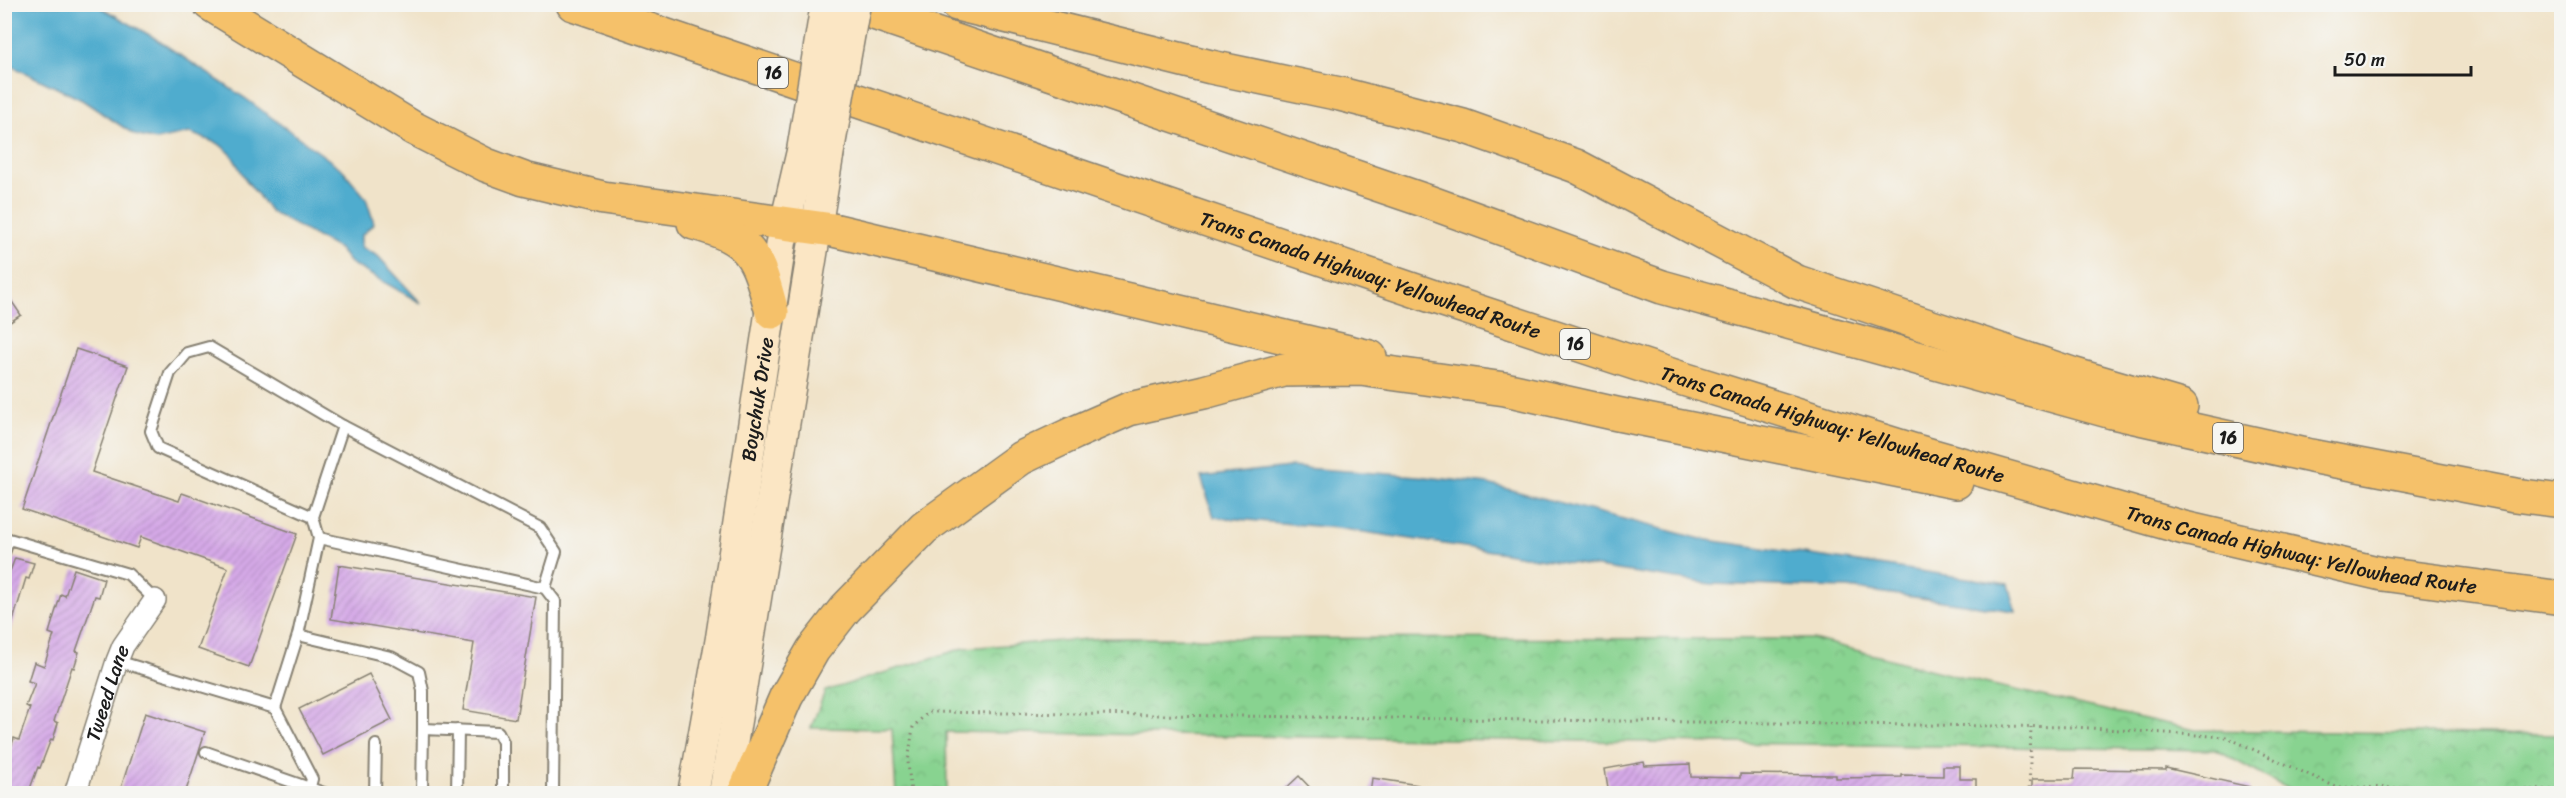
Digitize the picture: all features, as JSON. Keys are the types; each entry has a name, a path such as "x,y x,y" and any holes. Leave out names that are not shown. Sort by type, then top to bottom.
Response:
{"highway":[{"path":"210,4 444,145 486,165 524,179 720,230 750,250 764,281 772,312"},
{"name":"Trans Canada Highway: Yellowhead Route","path":"573,4 1658,371 1912,450 2184,528 2382,574 2562,597"},
{"name":"16","path":"847,4 1429,202 1662,287 2112,412 2311,456 2515,495 2562,501"},
{"path":"957,4 1211,68 1340,94 1463,126 1576,166 1797,282 2072,374 2416,476"},
{"path":"603,198 801,225 1617,414 2184,528"},
{"path":"744,794 786,698 813,650 845,609 924,528 1021,458 1129,410 1284,370 1360,369 1505,389"}],"main road":[{"name":"Boychuk Drive","path":"815,153 826,4"},
{"name":"Boychuk Drive","path":"724,794 801,225 815,153 855,4"},
{"name":"Boychuk Drive","path":"693,794 721,638 772,312 801,225"}],"street":[{"name":"Tweed Lane","path":"75,794 123,645 155,600"}],"lane":[{"path":"313,517 158,448 151,431 157,411 170,372 187,353 209,347 343,426 540,528 556,552 545,588"},
{"path":"309,791 312,779 275,708 298,635 319,538 313,517 343,426"},
{"path":"4,553 9,538 128,574 155,600"},
{"path":"319,538 545,588 555,601 553,794"},
{"path":"298,635 391,657 418,672 423,691 422,794"},
{"path":"117,661 275,708"},
{"path":"423,729 498,732 502,736 503,794"},
{"path":"457,794 458,730"},
{"path":"375,794 376,746"},
{"path":"206,752 309,791 327,794"}],"path":[{"path":"911,794 908,762 913,727 928,712 2031,727 2226,737 2336,787 2562,790"},
{"path":"2029,794 2031,727"}],"green space":[{"path":"1103,638 1813,639 1975,681 2195,730 2561,735 2561,793 2302,793 2288,789 2216,750 946,732 947,793 896,794 892,729 811,728 825,691 964,648"}],"water":[{"path":"4,5 97,5 153,37 245,98 343,170 366,198 374,223 361,236 361,247 378,256 421,303 350,263 339,249 271,212 246,180 231,154 219,144 190,133 156,140 135,135 82,100 5,63"},
{"path":"1289,467 1418,476 1488,484 1701,539 2008,584 2015,611 1848,588 1711,584 1337,528 1214,517 1201,477"}],"building":[{"path":"4,290 21,315 4,326"},
{"path":"76,349 128,366 92,472 179,501 182,493 297,534 249,667 198,649 228,568 141,537 137,548 22,509"},
{"path":"15,558 34,563 29,579 26,578 8,637 4,636 4,587"},
{"path":"339,565 536,597 516,719 463,710 474,643 331,619"},
{"path":"74,569 104,579 99,597 95,596 76,651 79,652 74,668 72,667 54,721 58,723 53,740 51,739 40,768 38,767 28,794 4,794 4,759 7,759 14,738 19,740 30,708 26,706 35,683 28,681 34,662 44,666 54,635 49,633 55,613 61,594 65,596"},
{"path":"369,674 392,720 323,755 299,709"},
{"path":"145,713 205,732 185,794 119,794"},
{"path":"1644,762 1645,766 1690,764 1691,777 1740,778 1740,774 1836,775 1836,778 1943,776 1943,766 1960,766 1960,779 1976,779 1976,794 1609,794 1605,769"},
{"path":"2166,768 2250,787 2250,794 2032,794 2032,779 2074,779 2075,769 2166,770"},
{"path":"1299,776 1316,794 1280,794"},
{"path":"1372,778 1418,785 1417,794 1370,794"}]}
